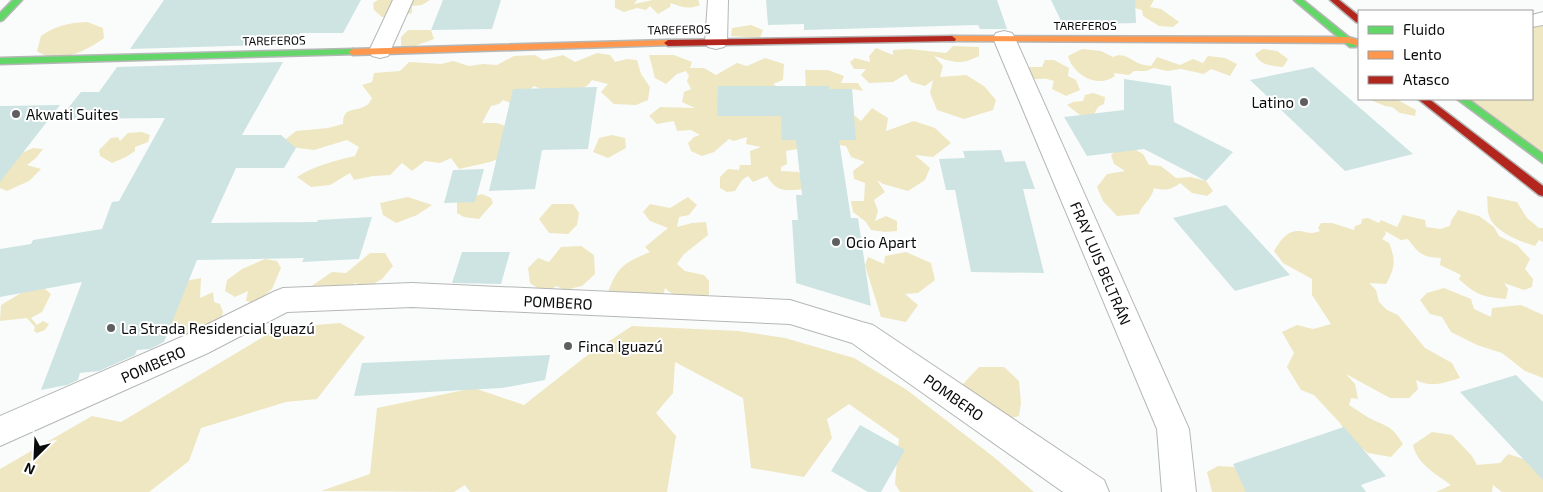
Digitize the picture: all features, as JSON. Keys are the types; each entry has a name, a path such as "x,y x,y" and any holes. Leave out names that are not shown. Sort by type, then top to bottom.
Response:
{"street":[{"path":"0,18 18,0"},
{"path":"380,51 403,0"},
{"path":"716,42 718,0"},
{"path":"1298,0 1354,42"},
{"path":"1334,0 1358,19"},
{"name":"TAREFEROS","path":"0,61 716,42 1004,38 1354,42"},
{"name":"FRAY LUIS BELTRÁN","path":"1004,38 1173,429 1179,492"},
{"path":"1424,100 1543,192"},
{"path":"1463,100 1543,159"},
{"name":"POMBERO","path":"0,431 197,344 283,300 412,295 790,312 862,334 1092,492"}],"shaded area":[{"path":"378,0 430,0 422,5 412,6 412,13 402,16 382,17 374,10 373,3"},
{"path":"615,0 637,0 634,4 653,0 698,0 700,5 689,8 671,3 670,7 658,14 650,6 646,10 637,8 624,12 615,8"},
{"path":"1124,0 1154,0 1150,7 1161,9 1179,22 1173,27 1159,26 1143,16 1142,10 1130,7"},
{"path":"1543,21 1543,159 1463,100 1533,100 1533,23"},
{"path":"87,22 103,28 104,38 89,48 63,57 45,55 37,51 41,36 52,29 63,25"},
{"path":"751,25 763,30 760,38 731,36 732,28"},
{"path":"408,30 431,30 434,39 415,46 401,46 401,37"},
{"path":"953,46 979,47 979,56 967,61 956,62 934,56 943,66 940,77 966,75 984,86 996,100 993,110 964,119 937,110 930,93 933,80 925,86 911,82 906,74 893,82 869,83 861,75 866,69 854,69 850,62 855,58 870,62 869,56 876,48 893,55 893,50 909,49 946,53"},
{"path":"1082,49 1101,51 1113,57 1120,55 1140,64 1151,66 1157,57 1180,65 1193,59 1203,63 1208,56 1225,58 1237,64 1230,76 1211,69 1204,74 1181,69 1167,71 1154,68 1146,71 1134,71 1129,75 1114,73 1115,76 1101,81 1087,78 1075,69 1071,63 1068,56"},
{"path":"1263,49 1277,51 1288,59 1283,67 1266,64 1260,61 1255,54"},
{"path":"597,53 610,55 615,62 627,59 637,60 641,74 650,87 648,100 636,105 614,104 601,92 608,84 592,80 580,90 565,94 549,92 534,86 510,103 503,100 499,104 491,106 482,123 497,123 508,127 511,154 490,162 459,169 451,158 440,163 425,161 412,171 402,163 390,175 354,180 350,173 330,185 311,187 297,177 318,166 355,156 359,147 347,140 314,150 290,147 286,139 296,131 328,128 343,124 345,114 351,110 368,105 372,98 362,85 372,82 374,73 400,71 409,62 441,64 453,61 469,66 497,65 514,56 535,55 543,60 563,55 575,62"},
{"path":"649,55 674,55 692,62 690,68 704,68 716,75 737,63 747,66 765,58 784,64 783,80 773,84 781,89 806,89 805,70 828,70 844,76 841,83 858,83 863,91 852,89 854,115 861,121 872,108 888,118 886,131 914,121 935,128 951,143 933,157 915,155 930,168 925,180 908,191 883,184 877,180 885,192 874,200 878,211 875,221 886,216 897,221 897,231 871,230 866,222 853,212 851,201 864,201 865,183 854,179 853,171 865,162 851,157 846,146 831,144 805,162 797,149 786,151 787,164 781,167 781,171 799,172 806,189 784,190 775,186 767,176 753,182 748,176 742,180 735,191 727,192 720,188 720,177 728,169 739,170 740,165 751,165 750,151 761,147 746,144 747,137 734,141 729,139 714,152 702,156 691,151 688,143 694,137 700,135 691,130 677,131 674,121 657,124 649,116 660,107 695,108 682,102 684,92 691,89 687,81 689,76 686,71 677,74 666,84 655,78"},
{"path":"1045,60 1054,60 1069,68 1068,76 1076,80 1080,90 1066,96 1052,89 1054,81 1028,78 1025,67 1042,67"},
{"path":"1093,93 1105,97 1104,104 1098,107 1093,116 1080,115 1067,105 1083,101 1085,95"},
{"path":"1370,100 1398,100 1416,110 1415,116 1400,113 1392,107"},
{"path":"142,132 150,135 148,142 135,147 135,151 126,157 112,163 100,156 99,150 111,138 118,137 120,141 128,133"},
{"path":"612,135 625,138 626,148 608,158 593,152 599,138"},
{"path":"1125,144 1143,154 1149,165 1161,166 1176,178 1191,177 1206,181 1213,191 1207,196 1192,193 1180,183 1168,189 1154,188 1139,214 1117,216 1103,201 1097,187 1107,174 1125,171 1114,164 1111,155"},
{"path":"33,148 43,149 27,165 41,169 29,181 7,191 0,188 0,170 11,158"},
{"path":"482,194 491,198 493,203 479,219 464,217 457,213 457,201"},
{"path":"1487,196 1517,202 1527,218 1539,228 1543,228 1543,242 1539,240 1535,246 1516,239 1497,227 1489,216"},
{"path":"408,197 432,205 417,215 396,223 383,215 380,203"},
{"path":"688,197 697,205 689,215 679,217 677,227 706,222 708,235 683,255 677,264 685,271 704,275 709,281 709,295 686,298 676,296 665,288 663,296 608,293 618,272 634,259 650,252 645,247 668,228 650,221 643,212 650,204 670,208"},
{"path":"552,204 573,204 579,213 577,225 568,234 549,233 539,219"},
{"path":"1458,210 1479,216 1494,227 1499,236 1517,245 1530,259 1525,269 1533,279 1532,287 1524,290 1504,283 1508,289 1506,299 1480,294 1470,289 1459,279 1461,275 1440,265 1441,258 1425,256 1408,239 1401,240 1385,231 1386,234 1382,239 1389,243 1394,259 1393,269 1386,284 1369,283 1376,290 1379,302 1387,310 1398,315 1425,348 1452,363 1460,378 1432,384 1416,380 1418,389 1409,398 1390,398 1346,374 1355,384 1358,399 1351,398 1349,405 1369,418 1389,427 1403,444 1391,457 1368,453 1351,440 1340,423 1314,395 1301,390 1287,367 1294,353 1282,332 1297,325 1313,329 1331,324 1312,295 1312,279 1283,263 1274,251 1287,234 1295,231 1311,233 1320,231 1318,228 1321,223 1332,223 1354,230 1355,226 1361,224 1362,219 1368,218 1379,223 1381,220 1397,227 1403,215 1425,220 1426,227 1440,229 1450,226"},
{"path":"581,246 594,255 595,274 582,286 565,290 556,286 546,294 530,283 528,268 538,258 549,262 561,247"},
{"path":"906,252 931,263 935,280 918,293 905,294 918,305 906,322 881,317 865,265 868,257 884,264 885,256"},
{"path":"370,253 385,253 393,266 382,279 368,287 355,283 349,288 307,289 332,272 346,273"},
{"path":"265,259 277,261 281,268 272,289 255,303 246,301 248,291 235,297 225,291 227,280 242,269"},
{"path":"201,278 200,298 213,292 214,302 220,304 223,312 220,322 167,354 182,336 164,321 185,281"},
{"path":"1444,288 1471,299 1474,309 1491,317 1492,308 1521,305 1543,315 1543,378 1525,371 1502,353 1477,345 1451,332 1442,317 1430,314 1420,300 1427,293"},
{"path":"45,289 51,294 42,312 31,318 37,325 43,321 49,324 45,330 37,333 34,331 35,327 27,318 0,321 1,305 26,290"},
{"path":"340,323 365,337 317,399 286,402 201,428 189,461 149,492 0,492 0,469 92,416 121,422 278,328"},
{"path":"632,326 738,331 785,338 854,358 907,390 995,458 1034,492 900,492 895,484 899,439 849,404 827,419 832,438 804,477 751,468 743,398 675,362 673,393 656,413 676,436 667,492 470,492 465,485 454,492 321,491 370,474 377,408 474,388 524,405 585,357"},
{"path":"979,367 1004,367 1019,381 1021,403 1019,416 999,421 962,385"},
{"path":"1432,432 1452,435 1472,456 1477,465 1500,463 1508,454 1530,461 1543,462 1543,492 1502,492 1493,485 1492,492 1436,492 1451,485 1433,473 1423,463 1415,452 1413,445"},
{"path":"1218,466 1234,467 1248,483 1248,492 1212,492 1207,472"}],"building":[{"path":"164,0 361,0 343,33 300,33 293,44 130,49"},
{"path":"443,0 501,0 492,29 431,30"},
{"path":"766,0 997,0 1007,29 980,29 978,25 804,30 804,24 768,25"},
{"path":"1051,0 1135,0 1136,23 1063,25"},
{"path":"283,62 242,135 281,135 296,148 284,168 236,168 211,223 317,222 318,220 372,217 359,259 302,262 304,258 197,260 164,342 150,349 137,350 135,355 99,371 80,373 78,380 67,385 41,390 82,282 0,297 0,249 31,244 33,240 102,229 112,202 119,201 165,118 59,119 81,92 99,92 117,67"},
{"path":"1313,67 1413,154 1345,171 1250,80"},
{"path":"1124,79 1171,86 1174,122 1233,152 1206,181 1144,149 1087,156 1064,117 1124,110"},
{"path":"718,86 829,86 829,89 852,89 856,140 839,140 851,218 858,218 871,306 796,283 792,220 798,220 796,195 802,195 796,140 782,140 781,116 717,116"},
{"path":"597,87 588,149 542,150 535,189 489,191 513,89"},
{"path":"60,105 0,182 0,106"},
{"path":"1001,150 1005,162 1025,161 1035,189 1023,189 1044,273 971,272 955,190 946,190 939,159 965,158 963,151"},
{"path":"484,169 475,202 444,203 453,170"},
{"path":"1226,205 1290,275 1235,291 1173,218"},
{"path":"462,252 510,252 501,284 452,283"},
{"path":"550,355 545,380 502,388 354,396 362,363"},
{"path":"1516,375 1543,402 1543,480 1460,392"},
{"path":"860,425 905,450 881,492 868,492 831,471"},
{"path":"1344,427 1386,476 1361,485 1366,492 1246,492 1233,464"}],"traffic: fast":[{"path":"0,18 18,0"},
{"path":"1298,0 1353,45"},
{"path":"0,61 353,52"},
{"path":"1463,100 1543,159"}],"traffic: slow":[{"path":"952,39 1348,40 1358,43"},
{"path":"353,52 668,43"}],"traffic: jam":[{"path":"1334,0 1358,19"},
{"path":"668,43 952,39"},
{"path":"1424,100 1543,192"}],"place":[{"name":"Latino","path":"1304,102"},
{"name":"Akwati Suites","path":"16,114"},
{"name":"Ocio Apart","path":"836,242"},
{"name":"La Strada Residencial Iguazú","path":"111,328"},
{"name":"Finca Iguazú","path":"568,346"}]}
